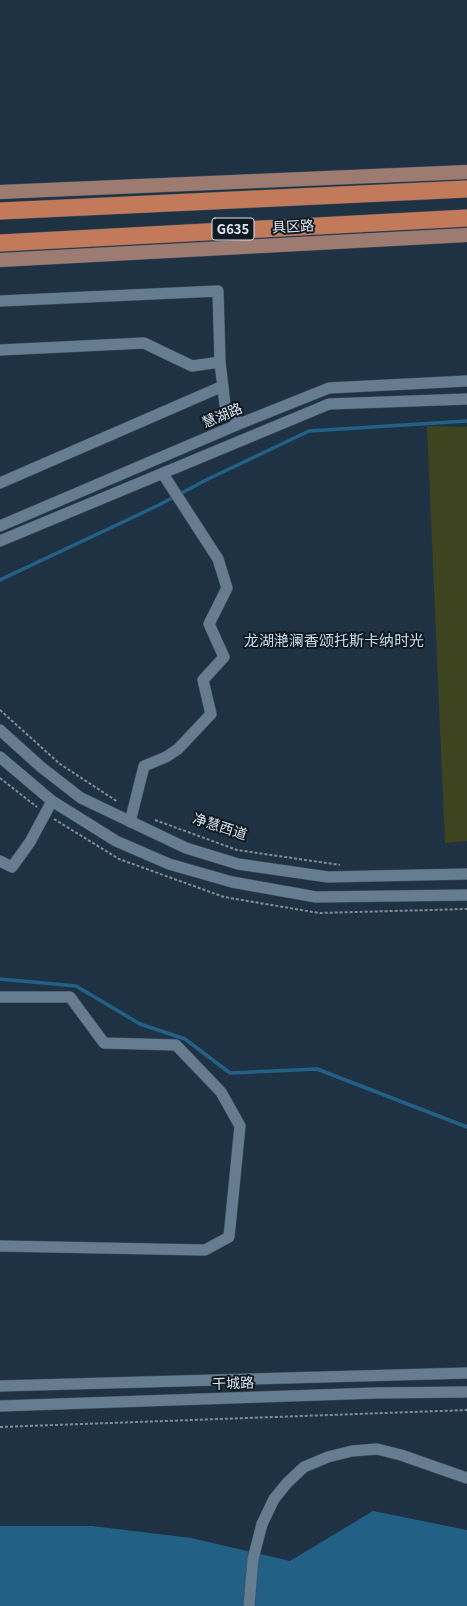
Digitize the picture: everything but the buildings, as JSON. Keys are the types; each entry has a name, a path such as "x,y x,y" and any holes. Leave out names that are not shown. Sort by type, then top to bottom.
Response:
{"highway":[{"name":"具区路","path":"0,211 467,189"},
{"name":"具区路","path":"0,242 467,218"}],"main road":[{"path":"0,192 467,172"},
{"path":"149,203 185,184"},
{"path":"0,260 467,236"}],"street":[{"path":"0,302 218,291 220,362 223,386 226,405 239,424"},
{"path":"0,350 144,343 192,366 220,362"},
{"name":"慧湖路","path":"0,526 239,424 329,388 467,382"},
{"path":"0,483 223,386"},
{"path":"0,541 329,404 467,399"},
{"path":"132,817 144,766 166,757 178,749 211,714 203,680 224,656 209,624 227,588 218,560 163,474"},
{"path":"0,730 41,767 82,798 132,817 186,848 238,864 328,877 467,874"},
{"path":"0,757 52,802 116,841 169,864 232,882 316,897 467,895"},
{"path":"0,861 12,867 30,842 52,802"},
{"path":"0,997 70,997 104,1043 176,1045 221,1092 240,1126 229,1236 205,1250 0,1246"},
{"name":"干城路","path":"0,1386 467,1373"},
{"name":"干城路","path":"0,1406 376,1393 467,1392"},
{"path":"249,1606 253,1559 262,1524 274,1499 287,1483 304,1467 328,1457 352,1451 377,1449 401,1455 467,1478"}],"path":[{"name":"净慧西道","path":"0,710 60,764 132,817 237,850 346,866"},
{"path":"0,1428 467,1410"}],"green space":[{"path":"427,426 467,427 467,841 445,843"}],"water":[{"path":"373,1511 467,1530 467,1606 0,1606 0,1526 92,1526 191,1538 290,1561"}],"waterway":[{"path":"0,580 159,505 206,480 309,431 467,421"},
{"path":"0,979 76,986 140,1024 185,1039 230,1073 317,1069 467,1127"}],"district":[{"name":"龙湖滟澜香颂托斯卡纳时光","path":"334,640"}]}
